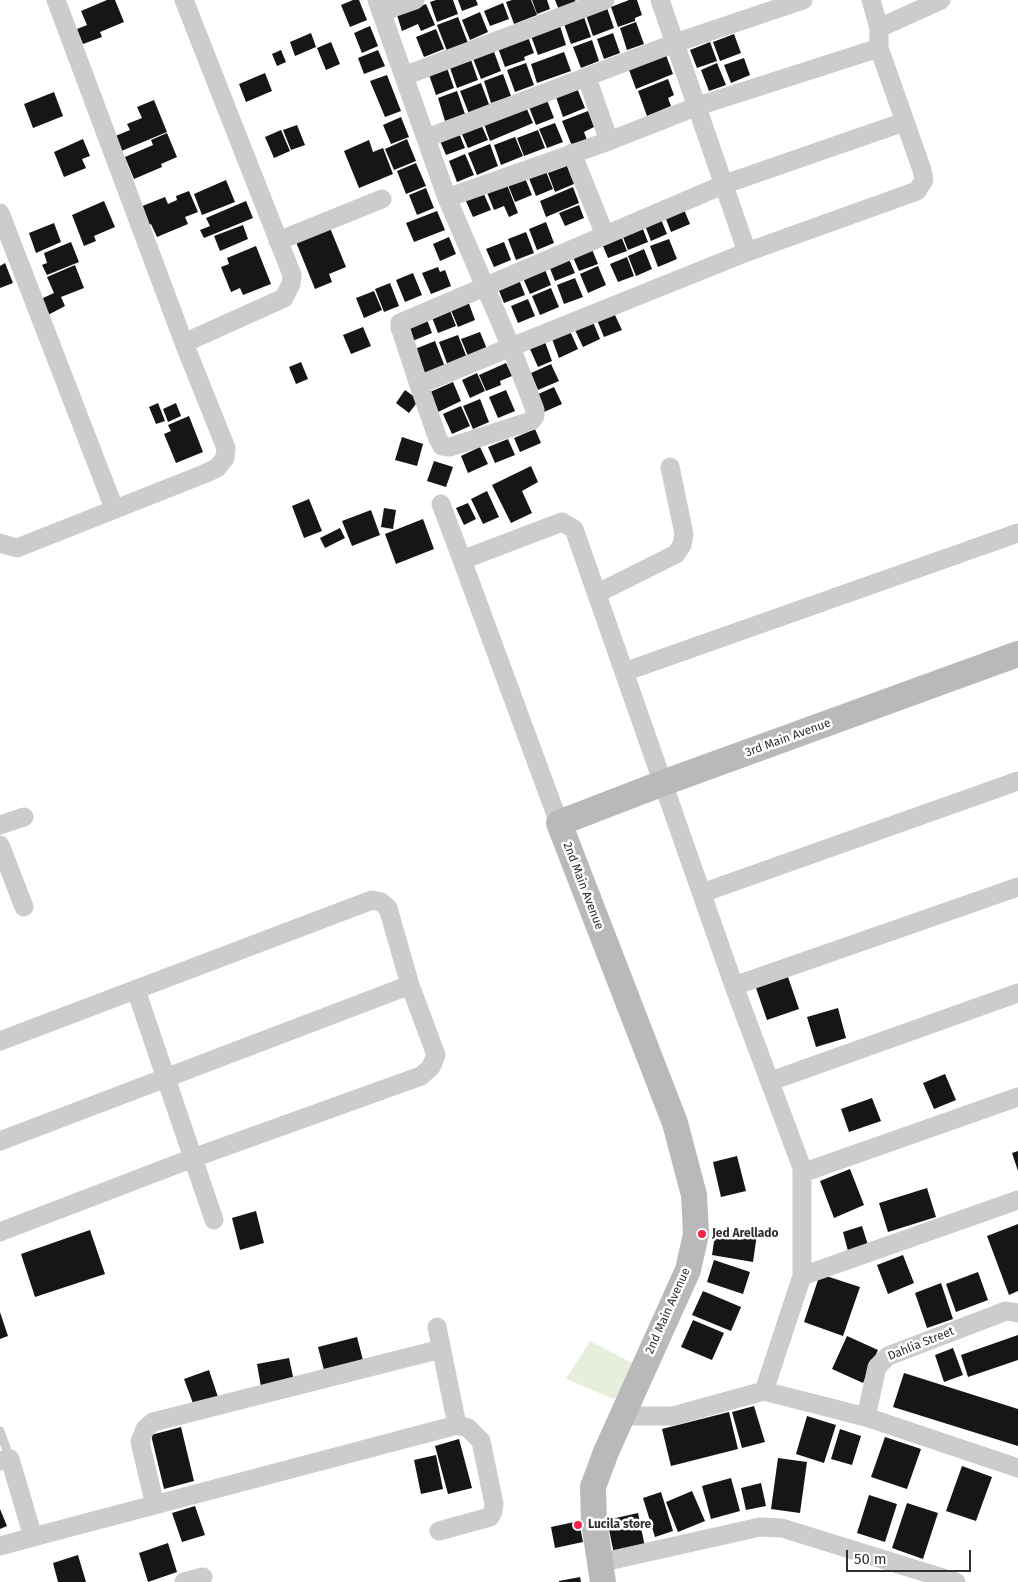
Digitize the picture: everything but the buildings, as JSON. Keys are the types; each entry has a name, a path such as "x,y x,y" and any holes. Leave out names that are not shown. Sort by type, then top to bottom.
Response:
{"street":[{"path":"0,543 17,548 217,468 225,458 226,448 184,343 56,0"},
{"path":"184,0 292,275 291,284 284,298 184,343"},
{"path":"414,0 379,6 447,198 486,286 535,410 535,416 531,422 450,447 442,446 419,385 400,323 486,286 605,235 725,184 904,122"},
{"path":"404,76 605,0"},
{"path":"660,0 747,252"},
{"path":"426,138 675,43 803,0"},
{"path":"419,385 747,252 917,191 924,180 879,48 879,28 871,0"},
{"path":"879,28 937,1"},
{"path":"447,198 609,141 698,106 879,48"},
{"path":"587,78 609,141"},
{"path":"572,153 605,235"},
{"path":"278,241 382,200"},
{"path":"0,213 114,508"},
{"path":"598,593 676,554 682,545 684,534 670,467"},
{"name":"2nd Main Avenue","path":"441,504 559,823 675,1123 694,1195 696,1234 688,1270 621,1416 593,1487 601,1573"},
{"path":"462,560 562,522 574,529 598,593 734,986 771,1081 802,1173 802,1276 764,1390"},
{"path":"624,672 1018,533"},
{"name":"3rd Main Avenue","path":"559,823 663,783 1018,654"},
{"path":"702,894 1018,781"},
{"path":"0,825 24,817"},
{"path":"0,845 24,907"},
{"path":"734,986 1018,887"},
{"path":"0,1041 372,900 381,902 388,908 410,985 436,1055 431,1067 421,1076 193,1158 0,1232"},
{"path":"0,1141 410,985"},
{"path":"136,990 164,1078 214,1220"},
{"path":"771,1081 1018,993"},
{"path":"802,1173 1018,1097"},
{"path":"802,1276 1018,1200"},
{"name":"Dahlia Street","path":"866,1418 877,1367 888,1356 1006,1311 1018,1313"},
{"path":"437,1327 457,1425"},
{"path":"155,1505 140,1442 145,1429 153,1422 441,1348"},
{"path":"621,1416 673,1416 764,1390 866,1418 1018,1468"},
{"path":"0,1546 457,1425 468,1428 481,1441 494,1504 493,1511 490,1517 439,1531"},
{"path":"5,1460 33,1537"},
{"path":"601,1573 760,1528 782,1528 956,1582"},
{"path":"184,1582 203,1577"}],"lane":[{"path":"0,1431 5,1460"}],"green space":[{"path":"590,1341 642,1368 627,1399 611,1398 566,1379"}],"place":[{"name":"Jed Arellado","path":"702,1234"},
{"name":"Lucila store","path":"578,1525"}]}
